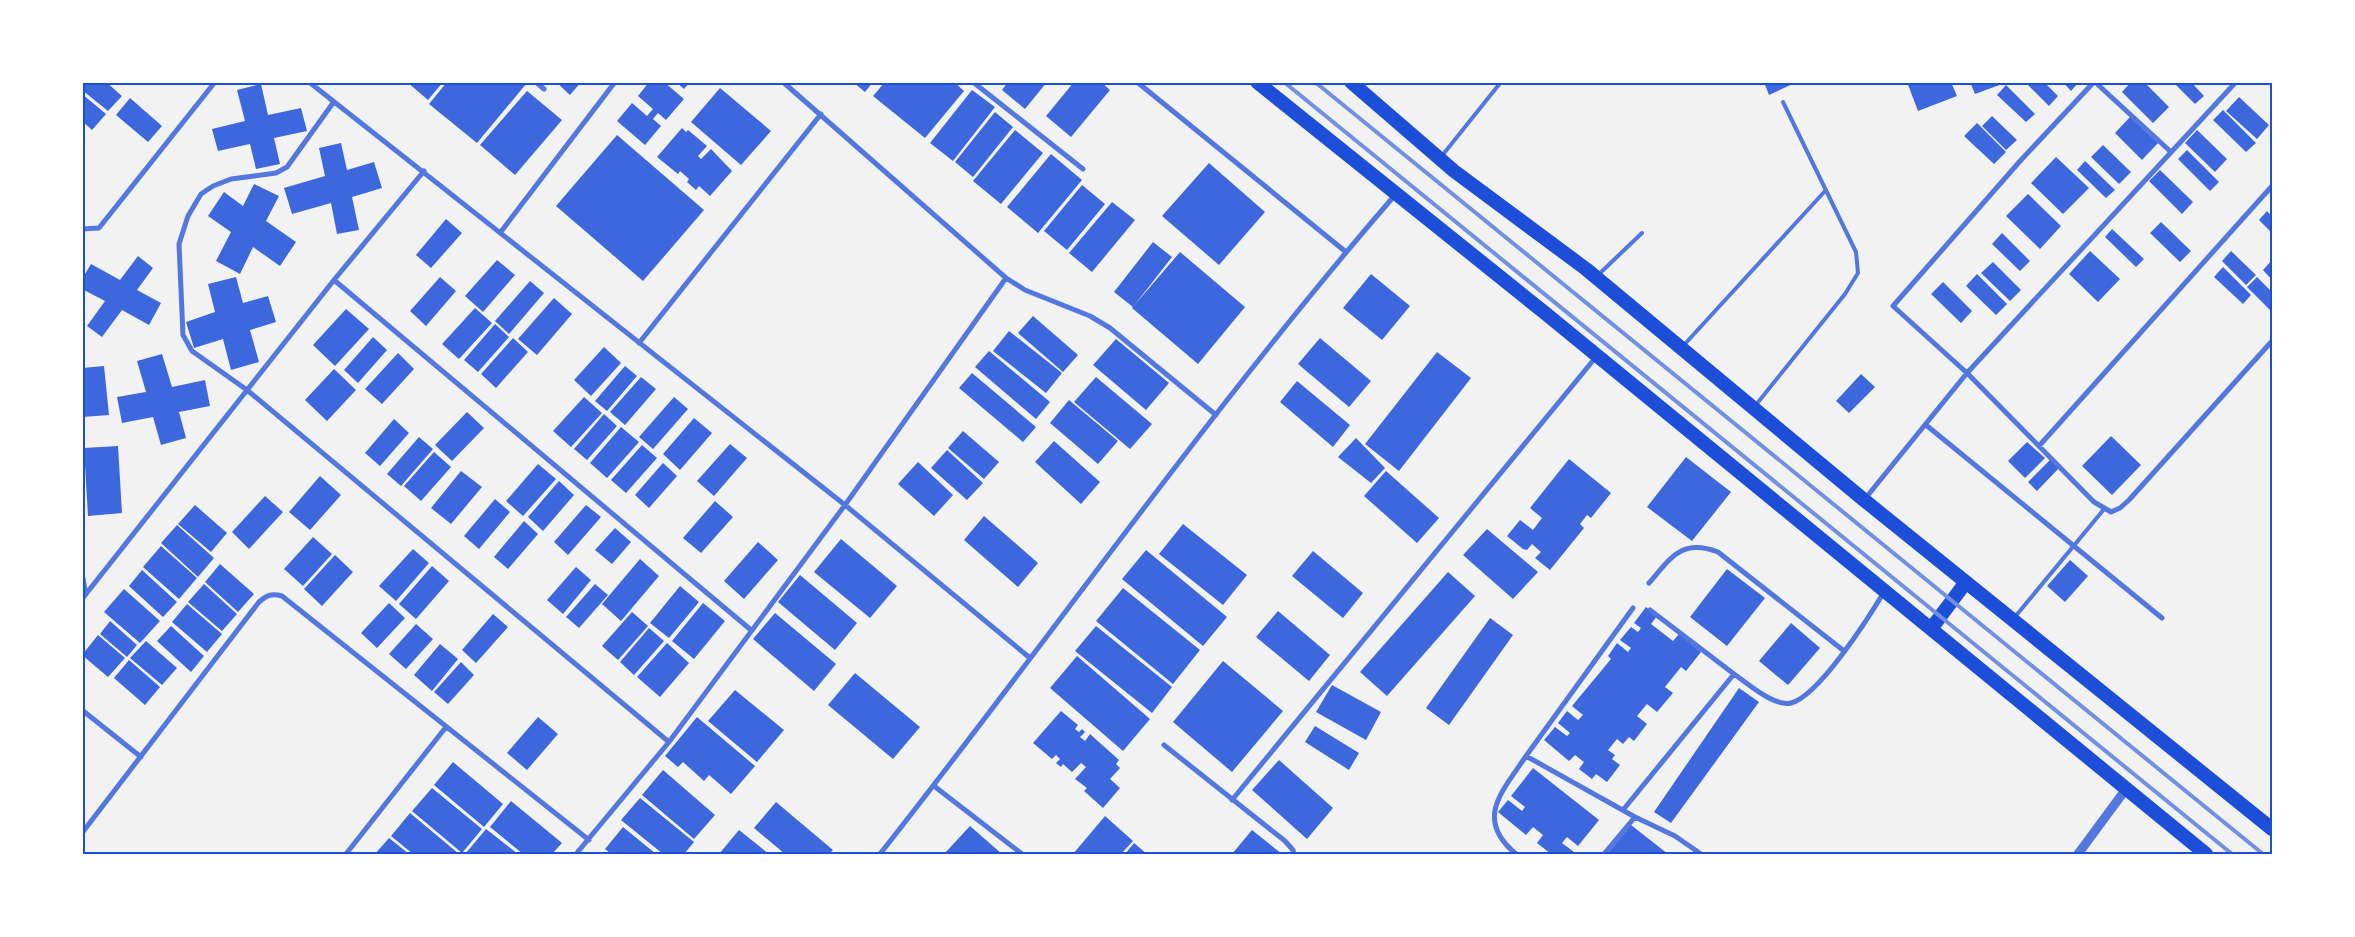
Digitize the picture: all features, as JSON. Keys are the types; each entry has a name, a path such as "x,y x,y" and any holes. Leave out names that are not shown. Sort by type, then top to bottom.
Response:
{"highway":[{"path":"1257,82 1397,193 2206,854"},
{"path":"1350,82 1440,159 1596,278 1864,500 2014,618 2272,829"},
{"path":"1931,629 1966,582"}],"street":[{"path":"82,229 100,228 215,82"},
{"path":"309,82 333,104 424,171 845,505 1030,658"},
{"path":"536,82 544,89"},
{"path":"500,233 615,82"},
{"path":"783,82 1006,278 1025,290 1090,316 1110,328 1216,416"},
{"path":"974,82 1083,169"},
{"path":"1137,82 1346,252"},
{"path":"2171,152 2094,82 1893,306 1967,373 2094,502 2111,512 2120,508 2129,500 2272,341"},
{"path":"1864,500 1967,373 2236,82"},
{"path":"333,104 287,167 276,173 231,179 213,186 201,194 188,216 179,244 183,335 192,351 247,390 669,742"},
{"path":"639,342 821,114"},
{"path":"84,597 334,280 424,171"},
{"path":"2039,446 2272,186"},
{"path":"880,854 1216,416 1346,252 1397,193"},
{"path":"576,854 669,742 845,505 1006,278"},
{"path":"334,280 751,630"},
{"path":"1232,800 1596,357"},
{"path":"1926,424 2162,618"},
{"path":"1649,583 1672,557 1689,547 1702,546 1718,552 1844,651"},
{"path":"82,574 84,597"},
{"path":"1650,610 1734,674 1776,701 1790,703 1816,684 1844,651 1885,591"},
{"path":"82,833 259,602 266,595 274,594 282,596 588,840"},
{"path":"1516,854 1504,845 1497,833 1493,811 1502,792 1633,608"},
{"path":"1623,810 1734,674"},
{"path":"82,710 141,757"},
{"path":"346,854 446,727"},
{"path":"1164,745 1285,841 1294,854"},
{"path":"1526,756 1636,817 1675,836 1701,854"},
{"path":"934,786 1022,854"},
{"path":"2078,854 2126,789"},
{"path":"1604,854 1636,817"}],"lane":[{"path":"1440,159 1502,82"},
{"path":"1753,408 1845,294 1858,272 1856,252 1783,102"},
{"path":"1681,348 1826,190"},
{"path":"1596,278 1642,233"},
{"path":"2014,618 2105,508"}],"building":[{"path":"85,82 106,82 122,96 108,111 82,90"},
{"path":"407,82 443,82 428,100"},
{"path":"447,82 523,82 526,84 477,143 429,104"},
{"path":"556,82 581,82 570,95"},
{"path":"649,82 664,82 684,99 666,120 658,113 653,119 661,126 645,145 617,121 632,103 647,116 653,109 638,96"},
{"path":"676,82 690,82 684,89"},
{"path":"853,82 873,82 865,92"},
{"path":"885,82 954,82 964,91 925,138 873,96"},
{"path":"1008,82 1047,82 1025,109 1002,90"},
{"path":"1074,82 1101,82 1110,90 1071,137 1046,116"},
{"path":"1764,82 1797,82 1769,95"},
{"path":"1907,82 1951,82 1957,96 1918,111"},
{"path":"1970,82 2005,82 2005,83 1975,94"},
{"path":"2025,82 2044,82 2058,96 2049,106"},
{"path":"2063,82 2079,82 2071,91"},
{"path":"2131,82 2144,82 2169,107 2153,123 2122,92"},
{"path":"2173,82 2191,82 2204,96 2195,104"},
{"path":"261,84 268,115 301,108 307,131 274,138 280,164 256,169 250,144 218,151 212,129 245,121 237,90"},
{"path":"2006,85 2035,114 2026,122 1997,95"},
{"path":"720,88 771,131 741,165 691,122"},
{"path":"972,90 995,107 953,161 930,143"},
{"path":"527,91 562,120 515,175 480,145"},
{"path":"82,94 106,114 92,130 82,121"},
{"path":"2239,97 2269,125 2257,139 2226,111"},
{"path":"130,98 162,126 148,142 116,115"},
{"path":"2223,110 2256,143 2246,152 2213,120"},
{"path":"995,112 1013,127 973,177 955,162"},
{"path":"1992,116 2017,140 2006,150 1982,126"},
{"path":"2130,117 2158,143 2142,160 2115,133"},
{"path":"1977,123 2006,152 1994,164 1964,136"},
{"path":"682,128 686,132 688,130 707,146 698,156 701,159 711,149 732,171 710,196 699,186 696,190 687,182 689,179 680,171 678,174 657,157"},
{"path":"1015,130 1043,153 1001,204 973,181"},
{"path":"2197,130 2227,159 2215,172 2185,143"},
{"path":"617,135 704,210 643,281 556,206"},
{"path":"341,143 347,170 374,162 382,188 352,197 359,230 337,234 331,203 292,214 284,188 325,176 319,148"},
{"path":"2103,145 2131,172 2119,184 2091,157"},
{"path":"2187,150 2219,182 2210,191 2178,159"},
{"path":"1051,154 1082,180 1038,233 1007,207"},
{"path":"2056,157 2089,188 2063,214 2031,183"},
{"path":"2085,161 2115,190 2106,198 2077,170"},
{"path":"1209,163 1265,212 1219,265 1162,216"},
{"path":"2160,170 2193,202 2182,214 2149,181"},
{"path":"254,184 279,196 266,221 296,242 280,266 253,247 240,274 216,261 231,232 208,216 224,192 243,206"},
{"path":"1082,185 1105,204 1067,250 1044,231"},
{"path":"2028,194 2061,226 2040,249 2006,216"},
{"path":"1112,202 1135,220 1092,272 1069,253"},
{"path":"2267,211 2272,217 2272,233 2259,220"},
{"path":"446,219 462,233 431,268 416,255"},
{"path":"2161,222 2191,251 2180,262 2150,233"},
{"path":"2112,229 2144,259 2136,267 2105,237"},
{"path":"2002,233 2030,261 2020,271 1992,244"},
{"path":"1153,242 1172,257 1133,307 1114,292"},
{"path":"2090,251 2120,279 2098,302 2069,274"},
{"path":"2231,251 2256,275 2246,285 2222,261"},
{"path":"1180,252 1245,307 1198,364 1132,308"},
{"path":"138,256 153,268 137,290 161,303 149,325 122,310 102,337 87,326 105,301 82,289 82,279 91,264 120,280"},
{"path":"497,260 515,275 483,312 465,296"},
{"path":"2272,260 2272,280 2263,270"},
{"path":"1993,262 2021,290 2010,301 1981,273"},
{"path":"2223,267 2251,295 2243,304 2214,277"},
{"path":"1371,274 1410,306 1382,340 1343,308"},
{"path":"1977,274 2007,304 1996,315 1966,286"},
{"path":"236,277 243,303 268,296 276,322 250,330 259,362 231,370 223,339 194,348 186,322 215,312 208,284"},
{"path":"440,277 456,291 426,326 410,311"},
{"path":"2257,277 2272,292 2272,312 2247,287"},
{"path":"530,281 544,293 509,334 495,321"},
{"path":"1943,282 1972,311 1961,323 1931,294"},
{"path":"554,298 572,314 537,355 518,339"},
{"path":"475,308 492,323 459,359 442,344"},
{"path":"346,309 369,329 335,366 313,345"},
{"path":"1033,316 1078,355 1063,372 1018,333"},
{"path":"495,324 509,337 478,372 464,360"},
{"path":"1009,331 1062,373 1046,393 993,351"},
{"path":"373,337 387,350 358,383 344,370"},
{"path":"513,338 528,352 496,388 481,374"},
{"path":"1320,338 1371,381 1349,407 1298,364"},
{"path":"1116,339 1169,383 1146,410 1093,365"},
{"path":"604,347 621,363 591,396 574,380"},
{"path":"989,351 1050,402 1036,419 975,367"},
{"path":"1437,352 1471,378 1399,471 1365,444"},
{"path":"398,353 414,369 382,404 365,389"},
{"path":"162,354 172,387 205,380 210,406 179,412 186,438 161,445 153,417 122,423 117,397 146,392 137,361"},
{"path":"104,366 109,415 82,417 82,368"},
{"path":"625,366 637,376 607,411 595,401"},
{"path":"334,369 356,390 327,421 305,400"},
{"path":"972,373 1036,427 1023,442 959,388"},
{"path":"1861,374 1875,387 1849,413 1836,401"},
{"path":"641,377 656,389 625,425 610,412"},
{"path":"1096,377 1152,424 1130,449 1074,402"},
{"path":"1297,381 1350,425 1333,447 1280,402"},
{"path":"584,397 602,413 571,447 553,431"},
{"path":"674,397 688,409 653,449 639,437"},
{"path":"1069,400 1118,441 1098,464 1050,423"},
{"path":"467,412 484,428 452,461 435,445"},
{"path":"604,414 617,426 587,460 574,449"},
{"path":"694,418 712,433 680,470 663,454"},
{"path":"394,419 409,433 380,466 365,453"},
{"path":"621,427 639,442 607,478 590,463"},
{"path":"963,431 999,462 984,479 948,448"},
{"path":"2111,436 2141,465 2112,495 2082,466"},
{"path":"419,437 433,449 401,486 387,474"},
{"path":"1356,438 1385,468 1371,483 1338,457"},
{"path":"1054,441 1100,482 1081,504 1035,462"},
{"path":"2027,442 2045,458 2025,478 2008,461"},
{"path":"730,444 747,458 714,496 697,481"},
{"path":"642,445 657,458 626,493 611,480"},
{"path":"118,446 122,513 88,516 84,448"},
{"path":"947,450 983,483 967,500 931,468"},
{"path":"434,452 451,467 421,501 404,486"},
{"path":"1686,457 1731,492 1692,541 1647,507"},
{"path":"1569,459 1611,493 1591,518 1587,515 1580,524 1584,528 1550,570 1535,558 1541,552 1532,544 1527,550 1523,549 1507,536 1520,520 1533,530 1542,518 1530,508"},
{"path":"2050,460 2059,468 2037,491 2028,482"},
{"path":"918,462 953,495 934,516 898,484"},
{"path":"663,463 677,476 649,508 635,495"},
{"path":"538,464 556,479 523,516 506,501"},
{"path":"461,471 482,487 451,524 431,508"},
{"path":"1386,471 1439,518 1417,543 1364,496"},
{"path":"320,476 341,495 310,530 289,512"},
{"path":"559,481 574,495 543,531 528,517"},
{"path":"265,496 283,512 249,549 232,532"},
{"path":"495,499 510,512 479,549 464,536"},
{"path":"715,501 733,517 701,553 683,538"},
{"path":"195,505 227,533 211,552 178,524"},
{"path":"586,505 601,517 568,555 554,542"},
{"path":"984,516 1038,563 1018,587 964,540"},
{"path":"524,521 538,534 508,569 494,557"},
{"path":"1183,524 1247,575 1223,605 1159,554"},
{"path":"177,525 214,558 198,577 161,543"},
{"path":"615,528 631,542 612,564 595,550"},
{"path":"1487,529 1538,572 1513,599 1463,555"},
{"path":"313,537 332,554 303,586 284,569"},
{"path":"841,539 897,586 870,618 814,572"},
{"path":"758,542 778,560 744,599 724,581"},
{"path":"161,546 197,578 179,599 143,567"},
{"path":"413,549 429,563 396,601 379,586"},
{"path":"1146,550 1227,617 1203,646 1122,579"},
{"path":"1313,551 1363,593 1343,618 1292,576"},
{"path":"335,555 353,572 322,606 304,589"},
{"path":"640,559 659,576 621,621 602,604"},
{"path":"2070,560 2088,576 2065,602 2047,586"},
{"path":"220,564 254,594 238,612 205,582"},
{"path":"432,566 449,581 416,619 399,604"},
{"path":"576,567 591,580 563,614 547,600"},
{"path":"1727,569 1765,598 1727,646 1690,617"},
{"path":"142,570 177,602 163,617 129,586"},
{"path":"1448,572 1475,596 1387,696 1360,672"},
{"path":"800,575 857,623 835,650 778,602"},
{"path":"204,584 237,614 222,631 188,602"},
{"path":"595,584 608,595 579,628 566,617"},
{"path":"680,586 699,602 669,638 650,623"},
{"path":"1123,588 1200,650 1173,684 1096,621"},
{"path":"124,589 160,621 140,643 104,612"},
{"path":"389,603 405,618 377,648 361,633"},
{"path":"703,603 725,621 694,659 672,641"},
{"path":"187,604 222,634 207,652 172,622"},
{"path":"1646,607 1657,616 1651,624 1673,641 1679,634 1701,652 1686,671 1681,667 1665,687 1673,693 1657,712 1647,704 1637,716 1647,724 1634,741 1629,737 1623,744 1617,739 1608,750 1615,755 1612,759 1620,765 1607,782 1596,774 1592,779 1579,769 1584,762 1575,755 1569,761 1544,740 1555,727 1567,736 1570,733 1558,723 1567,711 1578,720 1583,715 1572,706 1611,659 1608,656 1617,643 1628,652 1631,648 1620,640 1631,627 1638,632 1641,628 1634,623"},
{"path":"1278,611 1330,655 1309,681 1256,637"},
{"path":"632,612 648,626 618,660 602,646"},
{"path":"775,613 836,664 814,691 753,639"},
{"path":"493,614 508,627 476,663 462,650"},
{"path":"1490,618 1513,635 1449,725 1426,708"},
{"path":"110,621 137,645 127,657 100,634"},
{"path":"1791,623 1820,648 1788,685 1759,661"},
{"path":"416,624 433,639 406,669 389,654"},
{"path":"171,626 204,656 191,672 157,641"},
{"path":"1096,626 1172,687 1152,713 1075,651"},
{"path":"649,628 664,641 634,675 620,662"},
{"path":"98,635 125,658 108,677 82,655"},
{"path":"146,641 177,668 162,685 130,658"},
{"path":"667,643 689,663 660,697 637,677"},
{"path":"440,644 458,659 432,691 414,675"},
{"path":"1077,656 1150,719 1123,751 1050,688"},
{"path":"129,660 160,687 145,705 114,678"},
{"path":"1223,661 1283,711 1232,772 1173,722"},
{"path":"461,662 474,675 448,704 434,692"},
{"path":"855,673 920,727 893,759 828,705"},
{"path":"1332,685 1381,712 1366,740 1316,712"},
{"path":"1739,688 1759,702 1671,823 1654,812"},
{"path":"735,690 784,730 757,762 708,721"},
{"path":"1061,711 1078,725 1075,729 1079,732 1082,729 1085,732 1080,737 1085,741 1090,734 1119,760 1116,764 1120,768 1110,779 1120,788 1103,808 1084,791 1087,788 1075,779 1086,767 1081,763 1072,772 1063,764 1061,767 1056,763 1060,759 1056,755 1052,759 1033,743"},
{"path":"538,717 558,734 527,770 507,753"},
{"path":"697,717 755,766 731,794 709,775 704,781 683,762 678,767 665,756"},
{"path":"1315,726 1359,753 1349,770 1305,742"},
{"path":"1279,760 1333,808 1307,839 1252,790"},
{"path":"453,762 503,804 484,827 434,785"},
{"path":"1533,768 1599,820 1578,846 1567,837 1562,843 1574,852 1571,854 1551,854 1537,843 1543,835 1533,827 1526,835 1498,812 1508,800 1522,811 1525,807 1511,796"},
{"path":"663,770 715,815 694,839 642,795"},
{"path":"432,788 482,829 462,853 412,811"},
{"path":"640,798 694,842 684,854 663,854 621,820"},
{"path":"511,801 562,843 552,854 523,854 490,827"},
{"path":"776,802 833,850 829,854 785,854 754,828"},
{"path":"410,813 459,854 413,854 391,836"},
{"path":"1105,816 1133,841 1121,854 1073,854"},
{"path":"1631,825 1668,854 1607,854"},
{"path":"970,826 1002,854 944,854"},
{"path":"623,827 656,854 611,854 605,849"},
{"path":"486,829 518,854 466,853"},
{"path":"739,830 769,854 719,854"},
{"path":"1252,830 1282,854 1232,854"},
{"path":"389,838 409,854 375,854"},
{"path":"1134,843 1147,854 1125,854"}],"railway":[{"path":"1284,82 2232,854"},
{"path":"1315,82 2263,854"}]}
